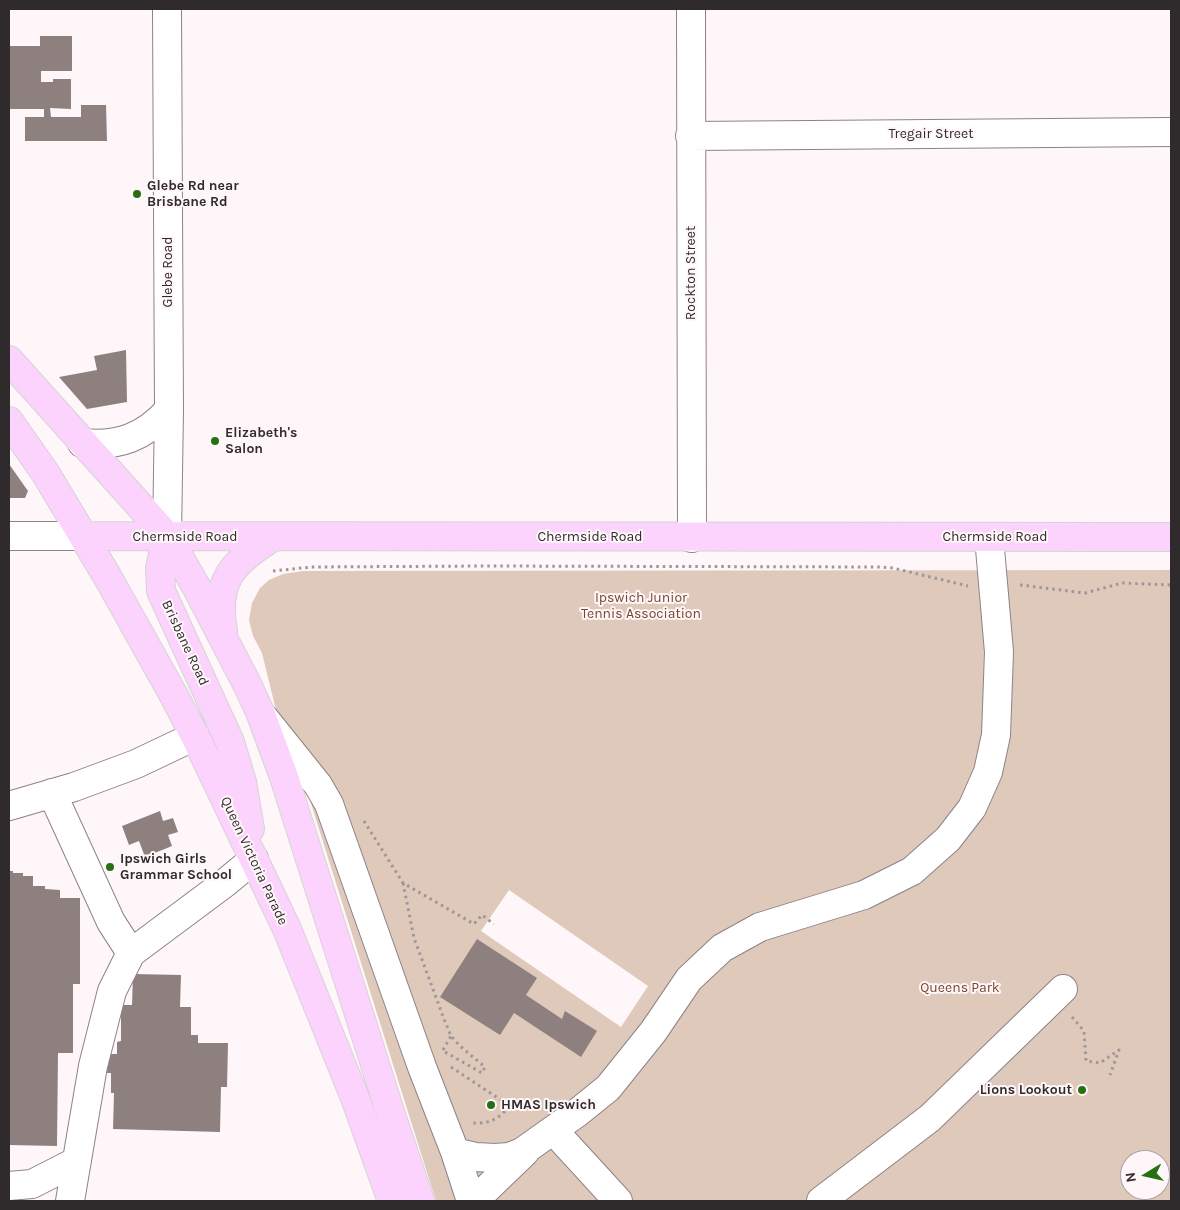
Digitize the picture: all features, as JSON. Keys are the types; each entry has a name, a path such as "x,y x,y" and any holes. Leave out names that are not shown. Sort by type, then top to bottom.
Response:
{"main road":[{"path":"9,360 167,536 197,588 260,712 296,815 420,1201"},
{"path":"9,421 46,474 83,536"},
{"name":"Chermside Road","path":"83,536 1171,537"},
{"name":"Queen Victoria Parade","path":"83,536 174,694 254,859 328,1028 392,1201"},
{"name":"Brisbane Road","path":"167,536 160,568 161,591 230,742 242,782 254,859"},
{"path":"225,642 221,596 226,581 243,558 273,536"}],"street":[{"name":"Glebe Road","path":"167,9 169,410 167,536"},
{"name":"Rockton Street","path":"690,9 692,538"},
{"name":"Tregair Street","path":"690,136 1171,132"},
{"path":"82,443 106,444 126,440 152,427 169,410"},
{"name":"Chermside Road","path":"9,536 83,536"},
{"path":"455,1152 476,1157 502,1158 522,1152 584,1108 612,1083 654,1032 689,979 722,948 760,927 864,895 912,871 948,839 972,808 988,772 996,735 999,652 989,537"},
{"path":"260,712 318,785 329,804 422,1067 472,1201 543,1137"},
{"path":"9,806 74,787 136,764 195,736"},
{"path":"52,793 111,922 131,953"},
{"path":"70,1201 93,1066 103,1024 112,991 131,953 254,859"},
{"path":"821,1201 930,1118 1059,993"},
{"path":"543,1137 618,1201"},
{"path":"9,1186 32,1184 76,1161"}],"path":[{"path":"268,574 278,569 331,567 880,567 894,568 965,586 1016,584 1085,593 1122,583 1171,585"},
{"path":"363,818 403,883 414,938 451,1036 460,1046 485,1066 482,1073 443,1051 451,1036"},
{"path":"403,883 474,924 482,915 494,924"},
{"path":"1059,993 1084,1031 1086,1061 1100,1063 1119,1050 1110,1075"},
{"path":"448,1065 510,1106 493,1120 484,1123 468,1123"}],"green space":[{"name":"Queens Park","path":"1171,570 1171,1201 436,1201 307,791 275,706 262,653 253,636 249,620 252,603 260,588 269,580 283,574 303,571","holes":["509,890 648,986 621,1027 481,931"]}],"building":[{"path":"40,36 72,36 72,71 41,71 41,82 53,82 53,79 71,79 71,109 50,108 51,117 81,117 81,105 106,105 107,141 25,141 25,117 44,117 44,109 9,109 9,46 40,46"},
{"path":"126,350 127,402 87,409 59,377 97,370 94,356"},
{"path":"9,464 28,491 25,498 9,498"},
{"path":"160,811 163,821 173,818 178,832 168,835 172,846 145,857 139,841 129,845 122,826"},
{"path":"9,871 23,873 23,876 33,876 33,886 45,886 45,889 60,890 60,898 80,898 80,984 73,984 73,1053 58,1053 57,1146 9,1145"},
{"path":"477,939 537,978 526,995 562,1019 565,1011 597,1031 581,1057 514,1013 500,1035 440,997"},
{"path":"133,974 181,975 180,1007 191,1007 191,1035 198,1035 198,1043 228,1043 227,1087 221,1087 220,1132 113,1129 114,1093 111,1093 111,1073 107,1073 108,1054 117,1054 117,1042 121,1041 121,1005 132,1005"}],"place":[{"name":"Glebe Rd near Brisbane Rd","path":"137,194"},
{"name":"Elizabeth's Salon","path":"215,441"},
{"name":"Ipswich Girls Grammar School","path":"110,867"},
{"name":"Lions Lookout","path":"1082,1090"},
{"name":"HMAS Ipswich","path":"491,1105"}],"park label":[{"name":"Ipswich Junior Tennis Association","path":"641,606"}]}
